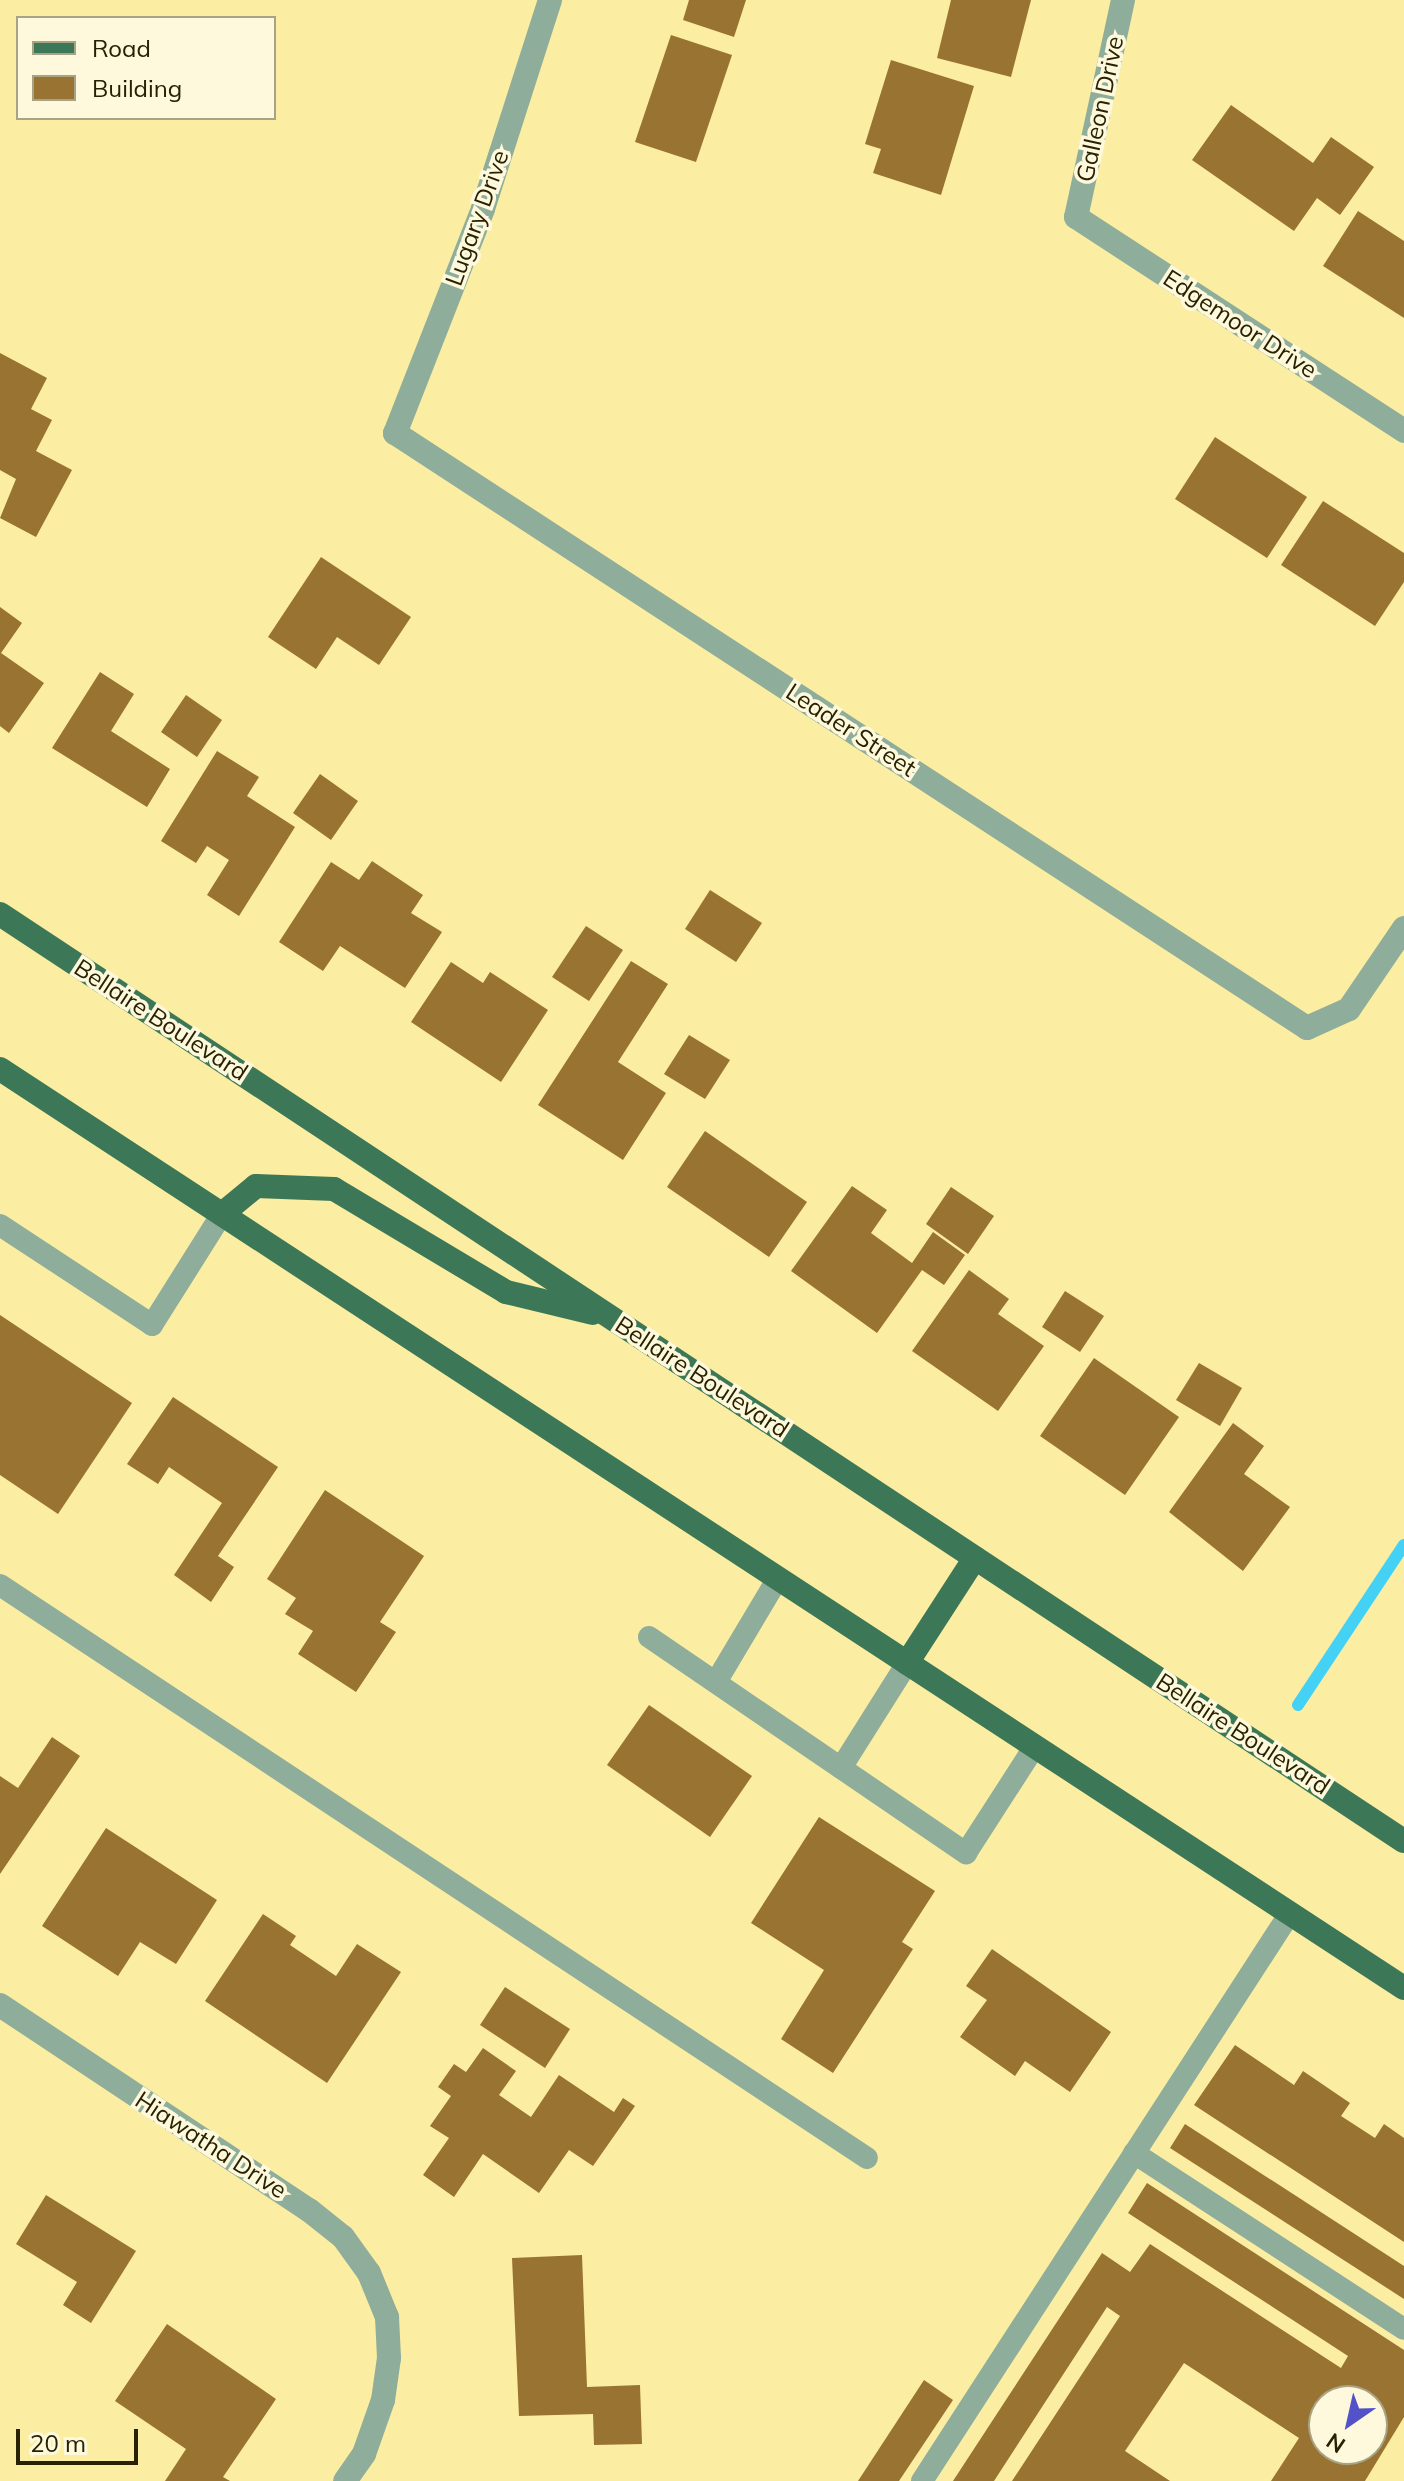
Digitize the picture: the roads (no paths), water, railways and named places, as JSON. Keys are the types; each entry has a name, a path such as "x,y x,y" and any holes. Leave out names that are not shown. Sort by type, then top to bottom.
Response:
{"main road":[{"name":"Bellaire Boulevard","path":"0,914 1404,1841"},
{"path":"0,1069 1404,1988"},
{"path":"222,1214 256,1186 334,1189 506,1292 611,1317"},
{"path":"907,1663 975,1558"}],"street":[{"name":"Lugary Drive","path":"395,433 483,209 550,0"},
{"name":"Galleon Drive","path":"1076,217 1123,0"},
{"name":"Edgemoor Drive","path":"1076,217 1404,431"},
{"name":"Leader Street","path":"395,433 1307,1028 1349,1009 1404,928"},
{"name":"Hiawatha Drive","path":"0,2005 343,2237 369,2273 387,2317 389,2358 383,2400 364,2454 345,2481"}],"lane":[{"path":"0,1225 152,1325 222,1214"},
{"path":"716,1682 778,1578"},
{"path":"0,1585 867,2158"},
{"path":"649,1637 966,1853 1035,1746"},
{"path":"841,1768 907,1663"},
{"path":"922,2481 1290,1913"},
{"path":"1134,2153 1404,2329"}],"waterway":[{"path":"1298,1705 1404,1545"}]}
